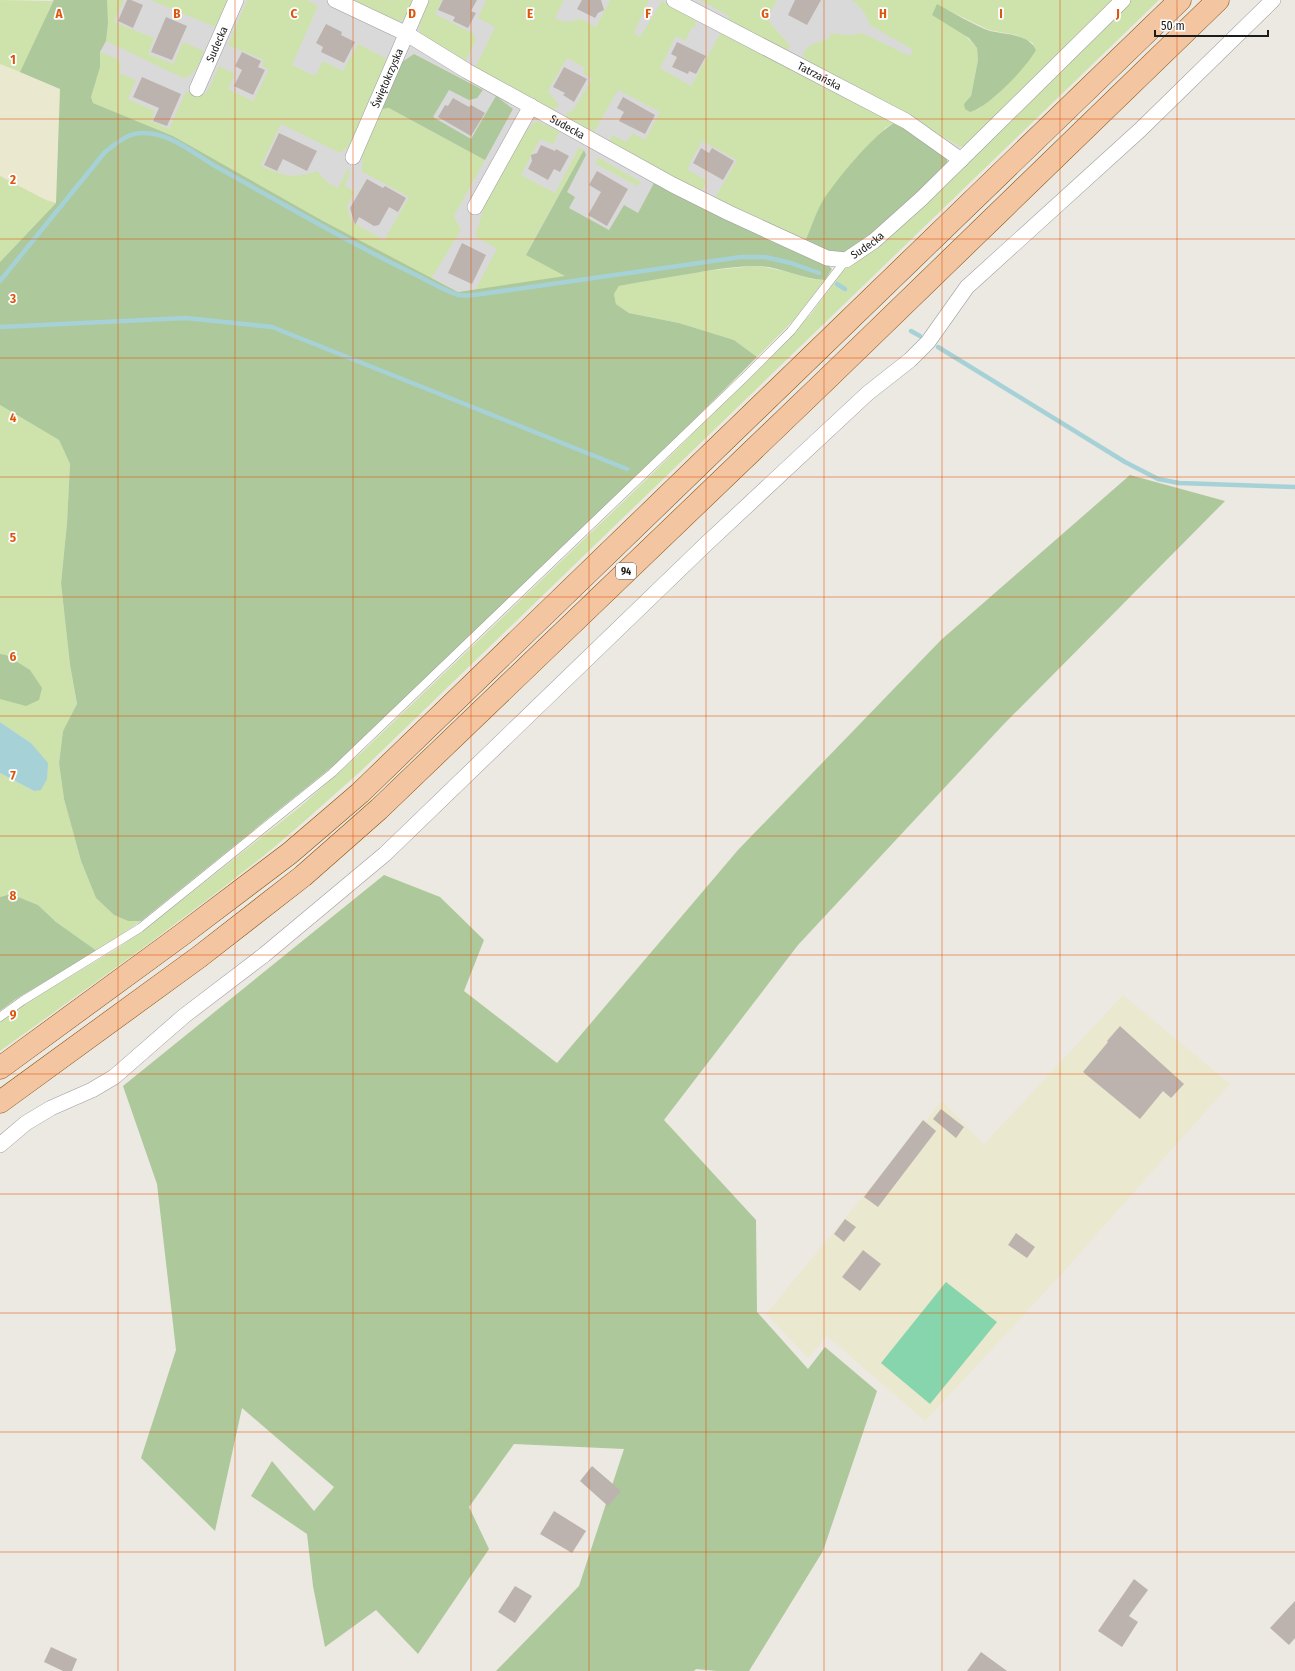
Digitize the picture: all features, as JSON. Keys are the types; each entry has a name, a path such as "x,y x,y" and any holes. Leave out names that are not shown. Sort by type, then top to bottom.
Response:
{"main road":[{"name":"94","path":"0,1068 177,939 290,853 360,792 1180,0"},
{"name":"94","path":"0,1102 199,957 303,876 379,809 821,385 1218,0"}],"street":[{"name":"Sudecka","path":"197,89 236,0"},
{"name":"Sudecka","path":"335,0 407,34 467,71 668,182 729,213 827,258 846,260 874,241 921,199 1123,0"},
{"name":"Świętokrzyska","path":"353,157 421,0"},
{"name":"Tatrzańska","path":"674,0 906,121 961,160"},
{"path":"0,1145 26,1123 51,1108 92,1090 114,1077 184,1016 264,955 385,854 705,545 868,393 910,360 928,342 967,287 1140,130 1273,0"},
{"path":"475,207 531,106"}],"lane":[{"path":"0,1017 22,1001 140,928 332,773 757,365 790,331 846,260"}],"shaded area":[{"path":"51,0 928,0 936,134 961,147 947,160 939,149 827,85 759,142 696,258 458,292 323,221 173,136 20,72 53,1"}],"green space":[{"path":"0,0 54,1 20,72 0,64"},
{"path":"54,0 107,0 108,23 106,41 100,52 100,67 91,97 93,103 173,136 323,221 458,292 565,276 526,255 584,150 586,155 567,192 575,197 569,208 609,230 624,205 638,213 654,183 826,263 832,269 825,280 808,278 775,268 751,266 711,270 619,286 614,294 616,304 629,313 679,323 734,340 757,357 624,490 338,762 141,921 128,921 114,915 96,898 81,861 64,799 59,763 63,731 77,704 70,665 61,583 67,523 70,464 59,440 0,405 0,262 56,203 60,89 20,72"},
{"path":"107,0 124,0 114,22 154,38 148,54 173,64 183,42 204,51 199,64 194,71 183,78 106,41 108,23"},
{"path":"150,0 228,0 215,27"},
{"path":"247,0 307,0 318,6 292,65 315,76 323,61 343,71 358,44 389,60 351,145 340,153 281,124 261,166 282,174 294,176 317,171 328,183 338,188 348,168 350,172 345,186 355,192 347,206 352,222 384,240 409,197 361,171 364,142 380,109 389,108 485,160 454,216 461,230 431,279 323,221 173,136 93,103 91,97 100,67 100,52 118,59 121,66 119,73 136,80 128,99 155,111 151,121 169,129 186,91 198,95 205,94 219,66 235,74 228,89 253,101 269,69 262,66 264,60 228,45"},
{"path":"350,0 416,0 412,11 405,19 393,20"},
{"path":"429,0 442,0 435,14 474,34 476,40 465,62 422,38 419,28"},
{"path":"486,0 564,0 555,18 565,22 581,19 596,27 610,0 649,0 634,33 640,37 662,1 696,18 695,28 692,27 685,41 676,36 660,68 691,86 721,32 894,123 885,128 804,244 713,201 737,160 702,141 687,169 707,181 701,192 609,141 613,135 626,142 633,133 645,140 660,112 618,90 594,132 566,116 568,111 572,112 592,79 583,73 585,68 567,58 548,91 559,105 554,110 475,68 495,27 478,18"},
{"path":"700,0 777,0 769,15 770,23 790,46 785,53 728,20 729,16"},
{"path":"851,0 1118,0 967,146 961,147 805,63 803,53 810,45 828,39 831,33 854,35 862,33 910,56 913,50 870,25 863,11","holes":["937,5 989,30 1016,35 1033,43 1031,58 998,94 977,110 971,96 978,60 977,48"]},
{"path":"1128,0 1159,0 361,771 283,840 239,875 138,952 0,1051 0,1021 24,1004 118,948 173,907 301,806 363,751 650,476 777,350 811,314 843,270"},
{"path":"937,4 984,29 1009,34 1028,40 1036,50 1016,76 1006,86 987,103 970,112 965,109 964,104 971,96 978,60 977,48 969,38 932,15"},
{"path":"414,54 483,90 477,98 469,100 449,90 433,117 471,139 496,96 513,109 485,160 389,108 380,109 402,62"},
{"path":"0,64 60,89 56,203 46,200 0,176"},
{"path":"538,121 560,132 553,144 540,139 521,175 555,193 579,147 584,150 526,254 566,276 475,290 497,249 475,236 486,200 500,169 523,128 528,130 533,123"},
{"path":"894,123 926,140 940,150 948,163 885,226 838,257 804,244 822,202 836,182 865,148 885,129"},
{"path":"597,157 641,182 637,186 596,164"},
{"path":"0,176 46,200 56,203 0,262"},
{"path":"759,266 812,279 825,280 793,321 757,357 734,340 679,323 629,313 616,304 614,294 619,286 689,273"},
{"path":"0,405 59,440 70,464 67,523 61,583 70,665 77,705 63,731 59,763 64,799 81,861 96,898 114,915 128,921 141,921 97,951 56,922 38,905 11,894 0,897 0,773 34,791 31,743 0,722"},
{"path":"1130,475 1225,501 1003,725 798,945 664,1120 756,1220 757,1312 808,1369 825,1347 877,1391 823,1551 749,1671 717,1671 696,1669 694,1671 496,1671 579,1586 624,1449 514,1444 469,1507 489,1549 418,1654 376,1610 325,1647 313,1586 307,1534 251,1496 272,1461 314,1511 334,1487 242,1408 215,1531 141,1458 176,1350 157,1184 123,1086 384,875 440,897 484,940 464,991 557,1063 738,850 941,640"},
{"path":"0,654 6,655 30,670 42,688 39,700 26,706 0,699"},
{"path":"11,894 38,905 56,922 97,951 16,999 0,1011 0,897"},
{"path":"1123,995 1230,1084 1056,1280 925,1421 827,1336 808,1358 766,1314 942,1101 984,1144"},
{"path":"946,1282 997,1322 930,1404 881,1363"}],"water":[{"path":"0,722 31,743 48,763 47,779 41,790 34,791 0,773"}],"building":[{"path":"127,0 143,5 133,28 118,21"},
{"path":"443,0 477,0 471,11 476,13 468,28 453,21 455,17 438,10"},
{"path":"582,0 601,0 604,10 598,13 595,18 577,9"},
{"path":"795,0 821,0 807,25 788,15"},
{"path":"166,17 187,26 172,60 151,52"},
{"path":"326,24 342,32 341,35 355,42 344,63 321,52 323,47 316,43"},
{"path":"677,42 706,56 696,74 689,71 688,74 672,67 677,57 671,54"},
{"path":"242,52 261,61 258,67 265,70 253,95 234,86 242,70 235,66"},
{"path":"564,67 587,79 574,102 563,95 565,93 553,87"},
{"path":"142,77 181,94 167,126 153,121 159,108 133,97"},
{"path":"623,97 655,115 645,134 619,121 624,112 617,108"},
{"path":"453,98 469,107 471,105 485,113 471,136 438,117 445,105 448,106"},
{"path":"279,133 317,151 307,171 283,159 277,171 264,165"},
{"path":"541,145 555,151 556,149 569,156 560,172 554,169 548,180 528,169 532,161 531,155 537,153"},
{"path":"701,148 709,153 712,148 734,161 723,180 693,163"},
{"path":"597,171 628,189 607,226 588,215 601,192 589,185"},
{"path":"367,179 383,188 385,186 406,198 398,212 389,207 379,225 374,226 359,217 355,225 350,208"},
{"path":"462,243 486,255 472,284 448,273"},
{"path":"1120,1026 1184,1084 1171,1098 1163,1091 1140,1119 1083,1072"},
{"path":"941,1109 964,1127 956,1138 933,1119"},
{"path":"923,1120 936,1131 878,1207 864,1197"},
{"path":"845,1219 856,1227 844,1242 834,1234"},
{"path":"1016,1233 1035,1247 1027,1258 1008,1245"},
{"path":"863,1250 881,1264 860,1291 842,1277"},
{"path":"592,1466 621,1491 608,1506 580,1481"},
{"path":"554,1511 586,1531 572,1553 540,1534"},
{"path":"1134,1579 1148,1590 1129,1616 1138,1622 1122,1647 1098,1631"},
{"path":"515,1586 532,1596 515,1623 498,1612"},
{"path":"1295,1601 1295,1638 1289,1645 1270,1628"},
{"path":"51,1647 77,1659 72,1671 63,1671 44,1662"},
{"path":"981,1652 1007,1671 967,1671"}],"waterway":[{"path":"0,281 105,152 118,142 137,133 162,136 180,144 215,166 337,235 387,261 459,295 474,295 741,257 765,257 791,263 819,273"},
{"path":"837,284 845,289"},
{"path":"0,327 186,318 272,327 627,469"},
{"path":"911,331 920,336"},
{"path":"938,347 1125,462 1158,479 1179,483 1295,487"}]}
